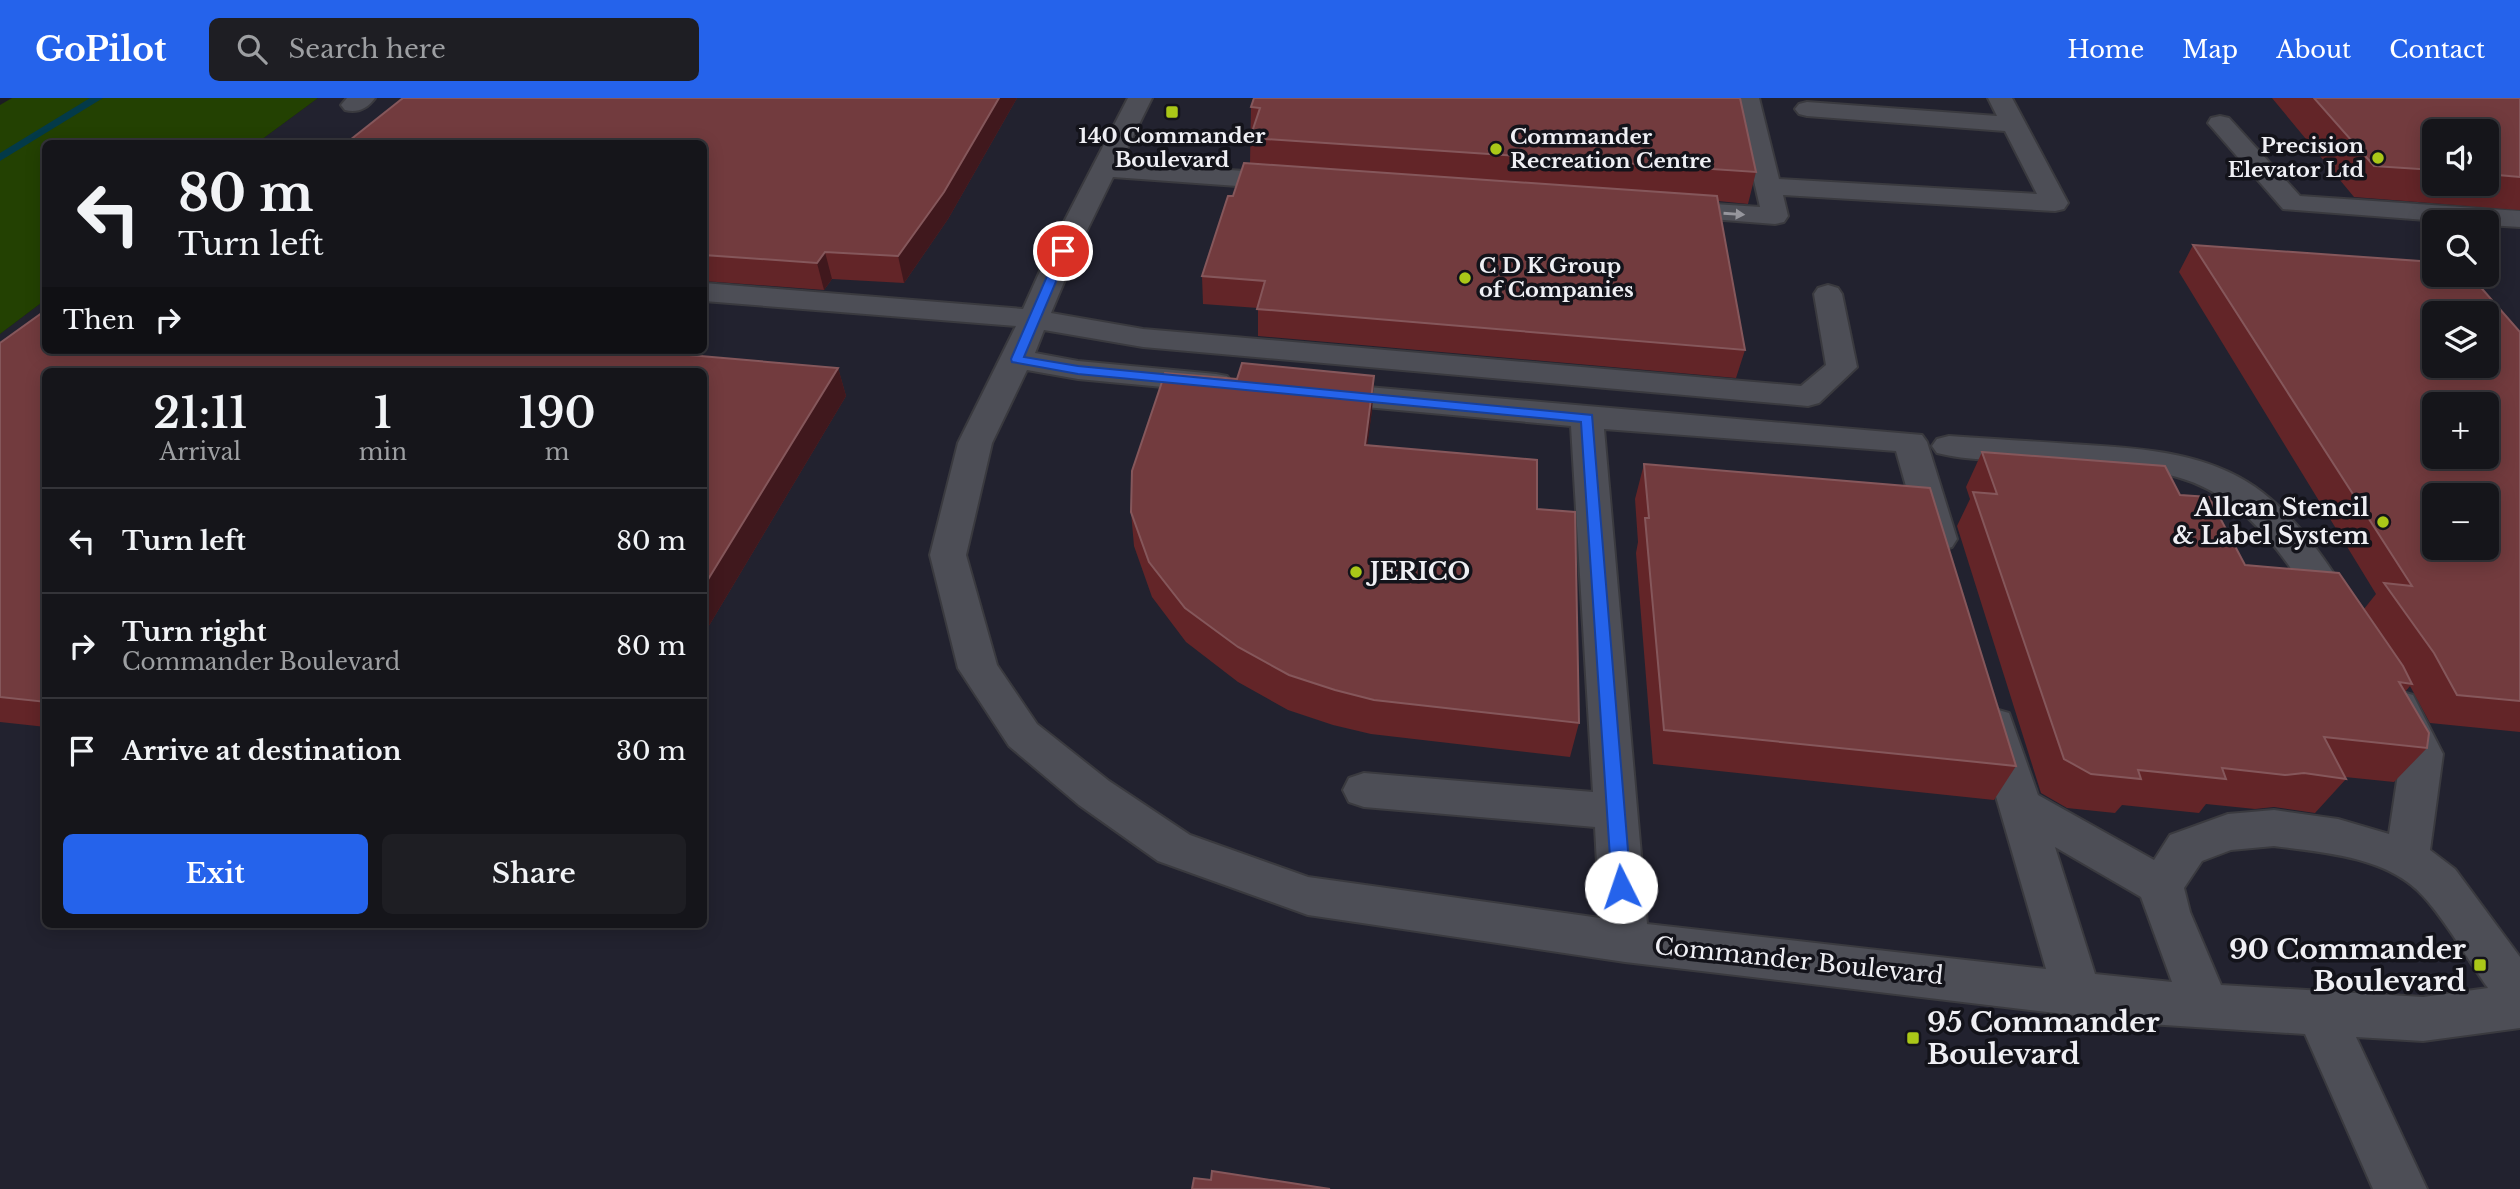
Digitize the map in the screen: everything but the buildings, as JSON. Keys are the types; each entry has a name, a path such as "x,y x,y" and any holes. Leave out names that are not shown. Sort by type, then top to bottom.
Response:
{"street":[{"name":"Commander Boulevard","path":"1140,98 1103,169 1017,359 975,443 948,555 978,668 1023,735 1094,793 1174,848 1308,896 1625,942 2149,1002 2423,1018 2520,1006"},
{"path":"1638,207 1776,216 1747,98"},
{"path":"1768,186 2055,203 2000,98"},
{"path":"1807,109 2014,124"},
{"path":"2220,123 2292,203 2520,219"},
{"path":"1103,169 1322,185"},
{"path":"707,292 1034,319 1143,338 1808,396 1842,367 1828,295"},
{"path":"1017,359 1078,370 1243,385"},
{"path":"1284,389 1587,418 1910,442 1949,572"},
{"path":"1587,418 1625,942"},
{"path":"1950,446 2146,461 2188,468 2225,483 2257,507 2295,547 2355,636"},
{"path":"2385,681 2422,754 2407,858"},
{"path":"1984,688 2077,992"},
{"path":"1364,790 1616,811"},
{"path":"2019,805 2161,886"},
{"path":"2205,1005 2167,912 2161,886 2186,848 2228,832 2274,828 2338,837 2407,858 2439,882 2520,995"},
{"path":"2320,1012 2400,1189"}],"shaded area":[{"path":"318,98 2520,98 2520,1189 0,1189 0,334 42,302 42,354 707,354 707,140 261,140"}],"green space":[{"path":"12,98 318,98 261,140 42,140 42,302 0,334 0,105"}],"waterway":[{"path":"0,158 98,98"}],"place":[{"name":"140 Commander Boulevard","path":"1172,112"},
{"name":"Commander Recreation Centre","path":"1496,149"},
{"name":"Precision Elevator Ltd","path":"2378,158"},
{"name":"C D K Group of Companies","path":"1465,278"},
{"name":"Allcan Stencil & Label System","path":"2383,522"},
{"name":"JERICO","path":"1356,572"},
{"name":"90 Commander Boulevard","path":"2480,965"},
{"name":"95 Commander Boulevard","path":"1913,1038"}],"route":[{"path":"1063,251 1017,359 1078,370 1587,418 1621,887"}]}
